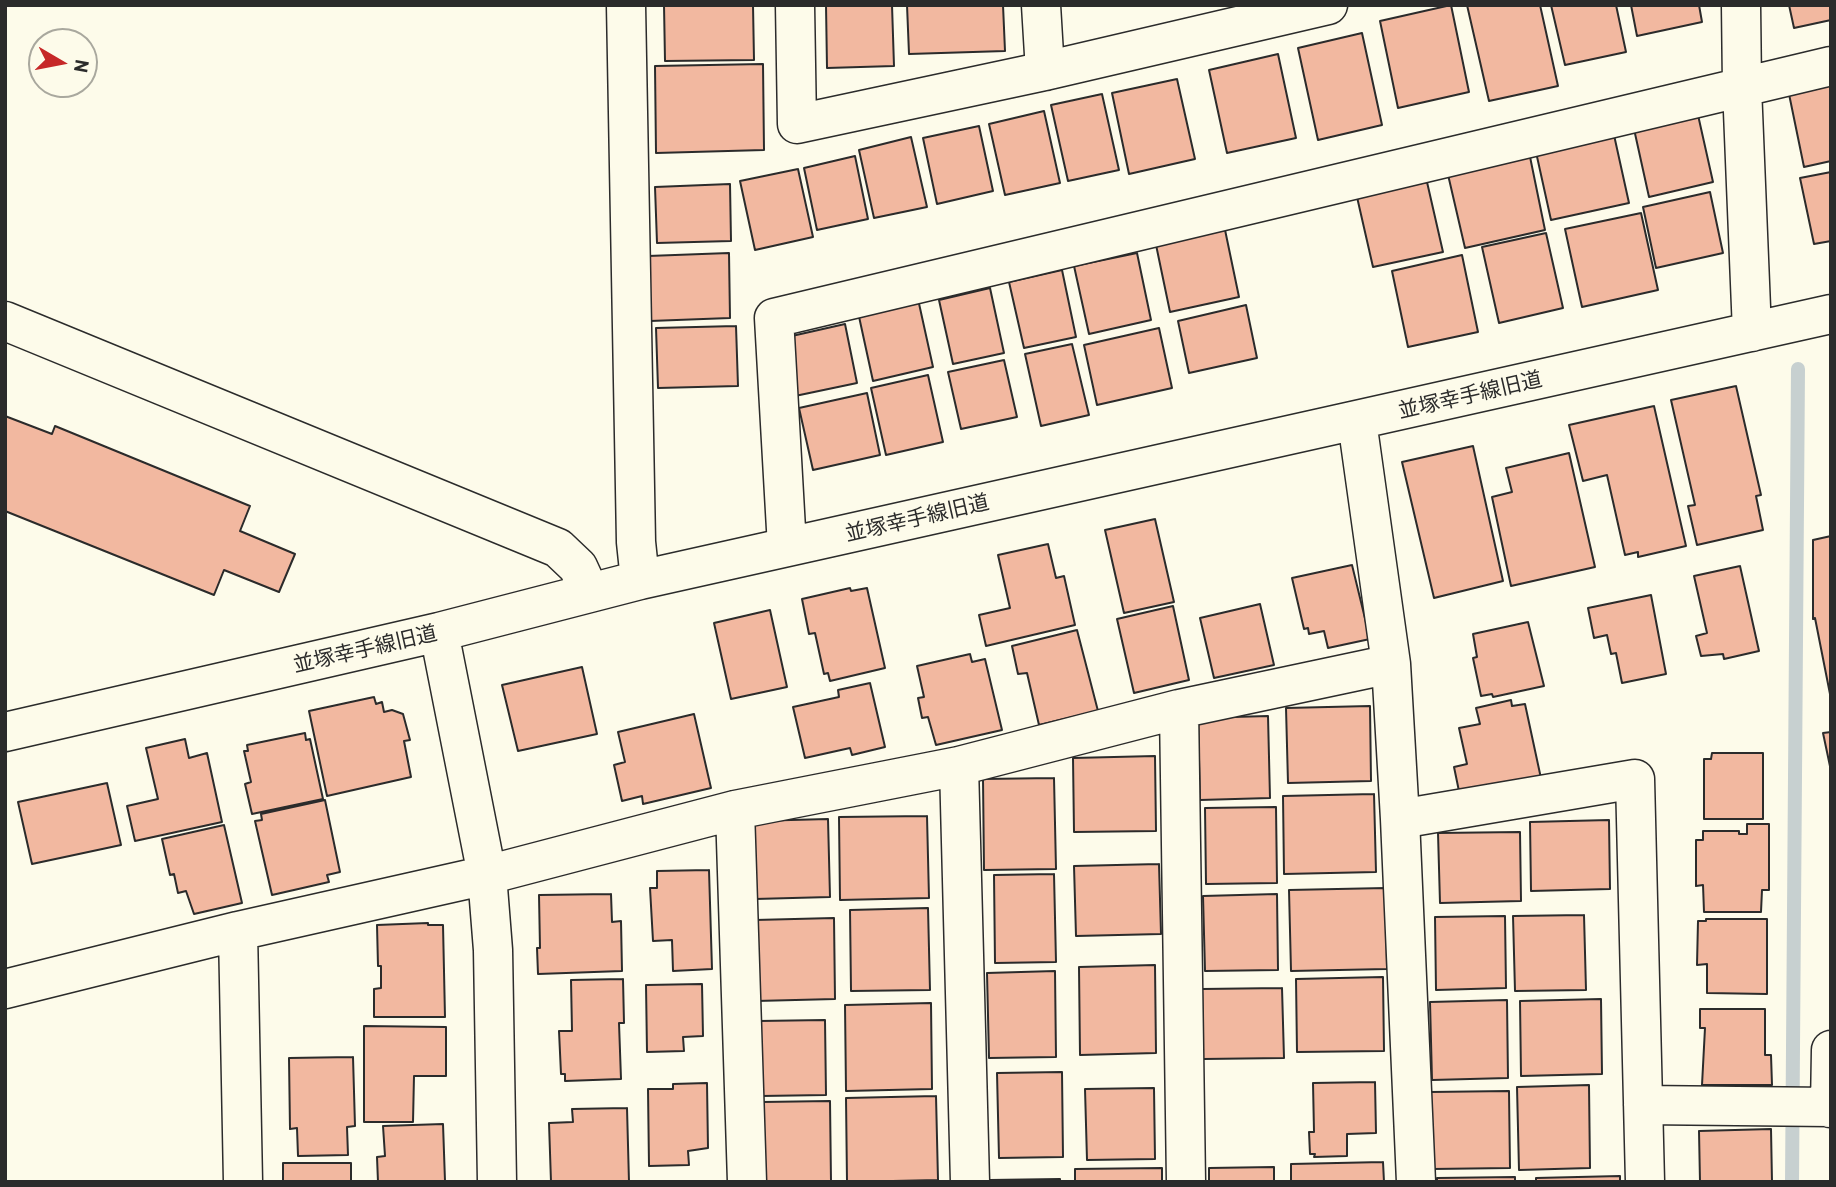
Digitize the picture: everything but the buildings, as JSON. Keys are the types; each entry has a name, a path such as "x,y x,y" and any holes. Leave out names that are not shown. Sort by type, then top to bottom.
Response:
{"street":[{"path":"626,5 636,542 640,580"},
{"path":"795,5 797,124 1045,71 1328,5"},
{"path":"1041,5 1045,71"},
{"path":"1741,5 1752,332"},
{"path":"787,547 774,318 1831,65"},
{"name":"並塚幸手線旧道","path":"5,732 439,632 640,580 1831,314"},
{"path":"5,321 481,519 558,548 578,567 590,593"},
{"path":"1357,421 1391,664 1416,1182"},
{"path":"439,632 487,875 493,950 497,1182"},
{"path":"5,989 238,931 487,875 735,810 959,766 1179,709 1391,664"},
{"path":"1179,709 1186,1182"},
{"path":"959,766 970,1182"},
{"path":"1400,819 1635,779 1645,1182"},
{"path":"735,810 747,1182"},
{"path":"238,931 243,1182"},
{"path":"1643,1105 1830,1108 1831,1050"}],"waterway":[{"path":"1792,1182 1798,369"}]}
